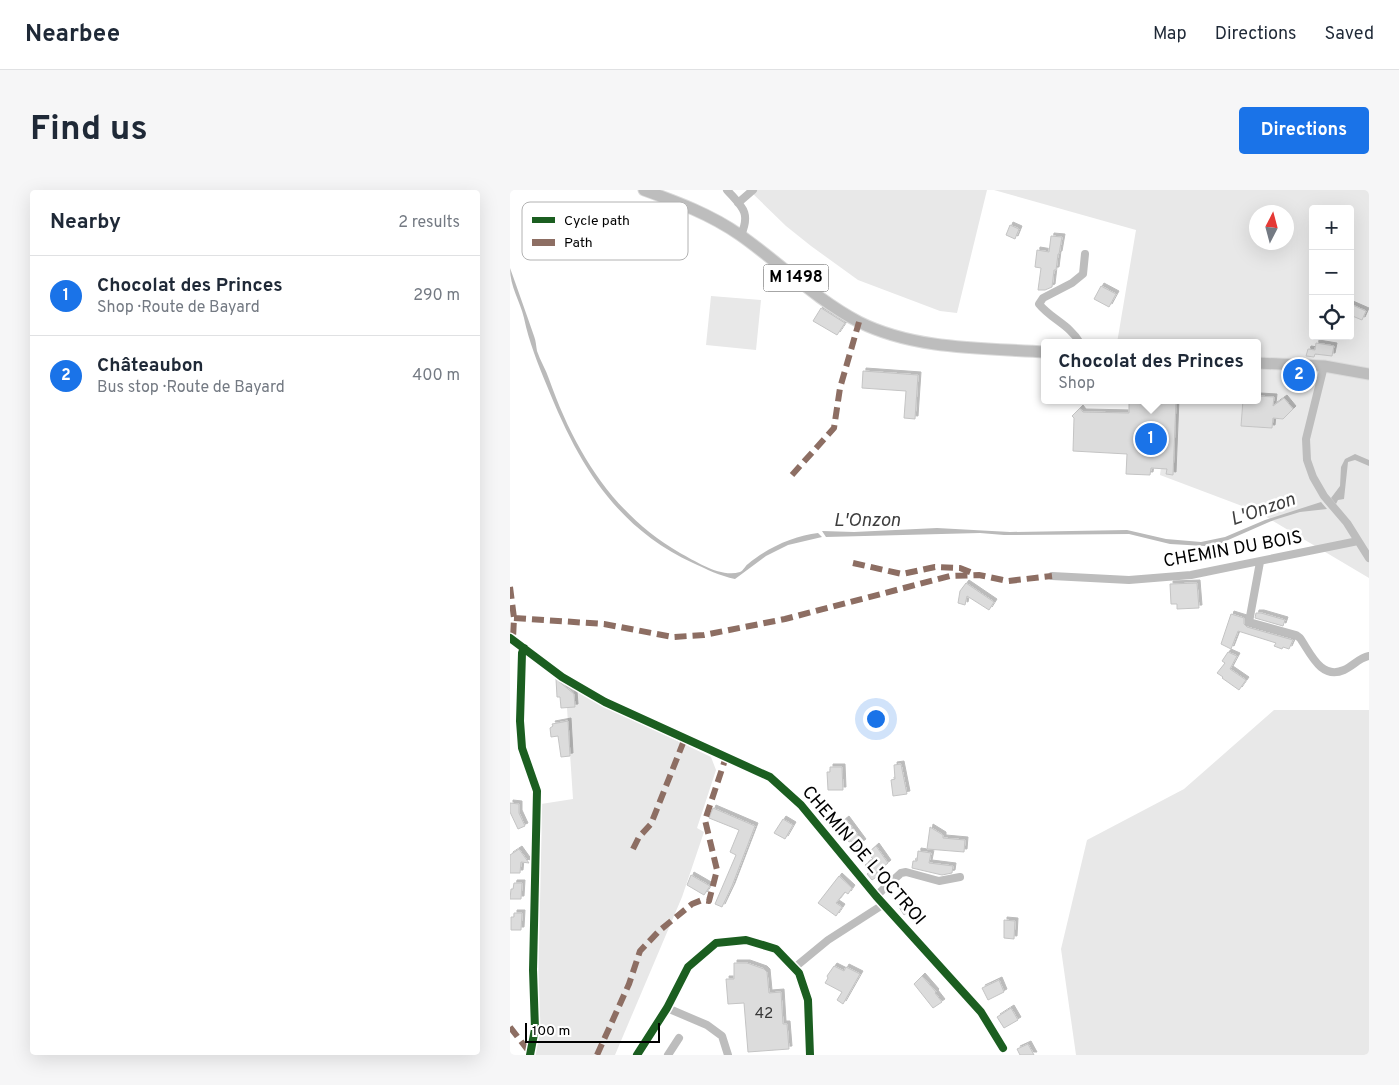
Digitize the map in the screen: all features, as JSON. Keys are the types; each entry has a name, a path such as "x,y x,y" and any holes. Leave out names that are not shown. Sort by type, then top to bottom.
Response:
{"main road":[{"name":"M 1498","path":"644,190 677,202"},
{"name":"M 1498","path":"688,206 721,222 741,235 828,303 859,322 878,330 925,342 1041,352"},
{"path":"1261,363 1324,366 1369,374"}],"street":[{"path":"727,190 746,216 746,223 741,235"},
{"path":"738,203 753,190"},
{"path":"1077,339 1068,327 1045,312 1039,304 1043,298 1072,283 1083,274 1085,254"},
{"path":"1324,366 1306,439 1307,460 1313,477 1324,496 1347,523 1369,558"},
{"name":"CHEMIN DU BOIS","path":"1052,576 1129,580 1191,575 1358,542"},
{"path":"1260,562 1248,622 1296,635 1319,666 1327,672 1346,669 1357,661 1369,656"},
{"name":"CHEMIN DE L'OCTROI","path":"510,638 562,677 605,702 770,777 800,805 876,896 982,1012 1003,1048"},
{"path":"524,648 521,674 520,721 522,748 537,791 533,970 535,1029 530,1055"},
{"path":"876,896 901,873 906,872 939,881 960,877"},
{"path":"794,968 828,940 884,904"},
{"path":"638,1055 667,1008 688,967 716,943 746,940 776,949 798,973 808,1000 810,1055"},
{"path":"667,1008 707,1024 722,1036 728,1055"},
{"path":"668,1055 679,1038"}],"shaded area":[{"path":"749,190 987,190 957,313 940,311 858,280 786,226"},
{"path":"994,190 1369,190 1369,578 1258,512 1160,475 1169,404 1261,404 1261,339 1118,339 1136,230"},
{"path":"510,268 535,338 538,354 571,431 599,479 635,520 680,553 701,565 725,573 740,572 755,558 790,540 818,533 822,537 788,545 766,556 735,579 693,563 666,548 642,531 602,490 572,441 534,353 513,288"},
{"path":"711,296 761,300 756,350 706,345"},
{"path":"1355,454 1369,460 1369,466 1355,460 1348,462 1344,499 1338,500 1336,504 1331,498 1340,486 1341,467 1345,459"},
{"path":"1321,502 1327,509 1300,512 1274,520 1219,544 1205,546 1170,544 1129,534 1004,535 980,533 826,537 822,531 854,532 937,528 1010,532 1127,530 1166,539 1201,542 1225,537 1265,520"},
{"path":"574,688 592,700 711,757 716,770 697,828 704,832 682,897 615,1055 535,1055 538,1034 536,970 541,804 573,799 567,708 575,706"},
{"path":"1274,710 1369,710 1369,1055 1076,1055 1061,949 1087,840 1184,789"}],"building":[{"path":"1010,225 1019,229 1015,239 1006,235"},
{"path":"1051,236 1062,237 1052,287 1038,290 1041,268 1035,267 1037,250 1049,252"},
{"path":"1101,286 1116,294 1109,307 1094,299"},
{"path":"1354,306 1366,311 1362,320 1354,317"},
{"path":"821,308 845,323 837,335 813,321"},
{"path":"1316,343 1334,346 1332,356 1315,354 1314,357 1306,356 1308,349 1315,350"},
{"path":"863,371 918,375 915,419 904,418 906,391 862,388"},
{"path":"1261,396 1274,397 1273,406 1284,398 1293,409 1283,419 1273,418 1272,428 1241,426 1243,404 1261,404"},
{"path":"1129,404 1176,404 1173,475 1166,474 1167,469 1151,468 1150,475 1126,474 1127,454 1073,451 1074,418 1072,416 1080,408 1083,412 1129,413"},
{"path":"966,583 994,602 989,610 967,596 965,605 958,603 960,591"},
{"path":"1197,583 1199,608 1177,609 1177,604 1171,604 1170,584"},
{"path":"1256,613 1285,620 1283,626 1255,618"},
{"path":"1231,614 1244,618 1244,624 1247,627 1293,640 1289,649 1283,647 1282,649 1274,646 1276,643 1238,631 1231,649 1221,644"},
{"path":"1228,652 1237,656 1230,669 1246,680 1239,690 1217,673 1225,663 1222,661"},
{"path":"556,679 574,694 575,707 561,708 560,697 557,697"},
{"path":"568,721 570,756 561,757 558,736 551,737 550,728 553,726 552,724"},
{"path":"901,764 907,794 893,796 891,780 895,779 894,765"},
{"path":"830,767 842,767 843,790 828,790 827,772 830,772"},
{"path":"510,803 519,804 519,813 525,826 518,829 510,812"},
{"path":"713,808 755,826 722,907 715,904 736,855 730,852 739,830 709,818"},
{"path":"783,819 793,825 785,839 774,833"},
{"path":"846,819 863,842 856,847 851,841 849,842 837,826"},
{"path":"930,827 943,835 943,838 965,840 964,852 927,849"},
{"path":"876,846 888,863 876,873 878,876 872,880 867,874 870,871 865,865 873,859 868,853"},
{"path":"519,849 529,863 521,862 520,873 510,873 510,855"},
{"path":"918,851 931,853 929,863 953,866 952,873 942,875 912,868 913,861 917,861"},
{"path":"691,875 710,886 704,895 687,885"},
{"path":"839,876 852,888 848,894 845,892 836,903 842,907 836,916 818,903"},
{"path":"514,883 522,883 521,899 510,899"},
{"path":"907,901 913,908 904,915 899,907"},
{"path":"514,913 522,913 521,930 511,930 511,917 514,917"},
{"path":"1004,920 1015,921 1014,939 1004,938"},
{"path":"734,963 747,963 764,969 767,972 769,993 781,992 783,1024 787,1024 789,1049 748,1052 744,1003 728,1004 726,979 734,979"},
{"path":"834,966 844,971 846,967 860,974 843,1004 837,1000 842,992 825,983 828,978 827,976"},
{"path":"922,976 942,1002 933,1008 914,984"},
{"path":"999,980 1004,992 988,1000 982,988"},
{"path":"1011,1008 1018,1020 1004,1028 997,1017"},
{"path":"1028,1044 1034,1055 1020,1055 1017,1049"}],"marked path":[{"path":"792,475 834,428 840,388 859,322"},
{"path":"853,563 902,574 935,567 960,568 975,574"},
{"path":"514,618 604,624 673,637 704,635 785,619 950,576 979,575 1008,581 1052,576"},
{"path":"510,587 514,618 513,639"},
{"path":"633,849 639,837 651,824 685,738"},
{"path":"597,1055 629,984 640,951 659,931 692,904 702,900 709,901 717,870 705,820 726,757"},
{"path":"510,1027 527,1049 531,1051"}],"cycle path":[{"path":"510,638 562,677 605,702 770,777 801,805 876,896 981,1012 1003,1048"},
{"path":"524,648 522,653 520,721 522,748 537,791 533,970 535,1029 530,1055"},
{"path":"637,1055 667,1008 688,967 716,943 746,940 776,949 799,973 808,1000 810,1055"}],"place":[{"name":"Châteaubon","path":"1299,375"},
{"name":"Chocolat des Princes","path":"1151,439"}],"water label":[{"name":"L'Onzon","path":"1263,510"},
{"name":"L'Onzon","path":"867,521"}]}
